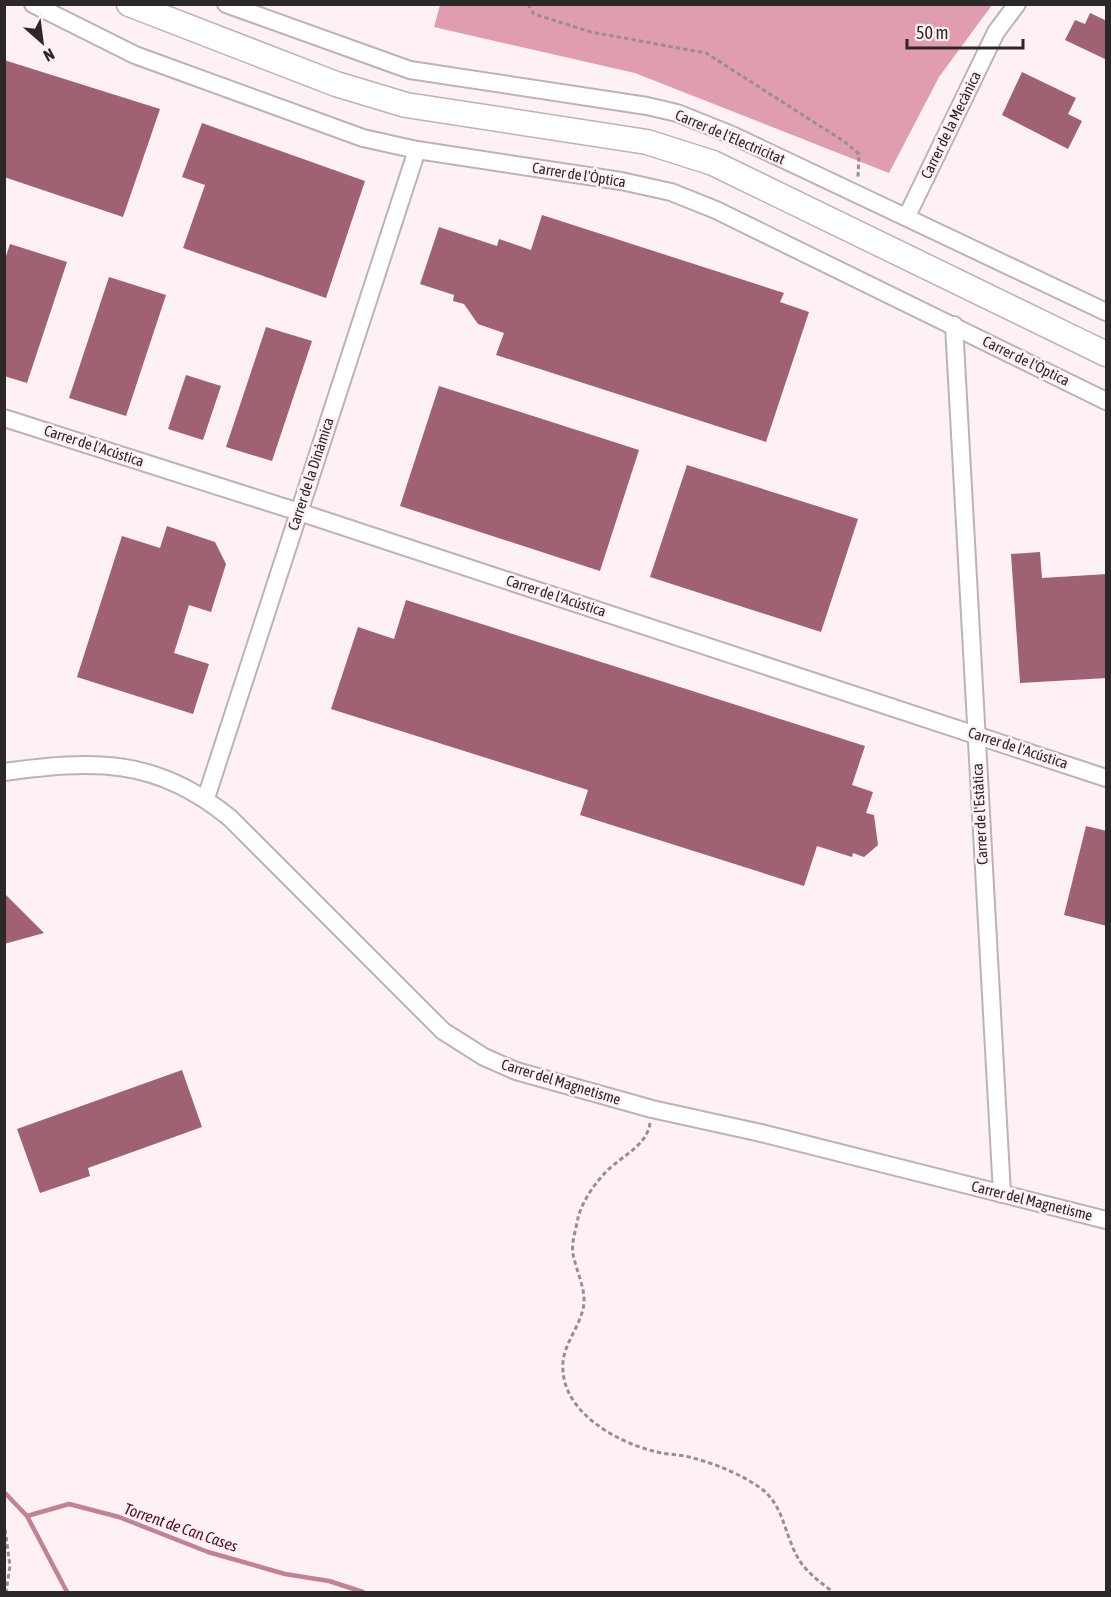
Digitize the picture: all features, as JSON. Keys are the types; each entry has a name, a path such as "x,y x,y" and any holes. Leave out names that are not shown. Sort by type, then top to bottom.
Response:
{"street":[{"name":"Carrer de l'Òptica","path":"33,4 135,55 363,138 417,150 621,181 671,192 716,210 1107,400"},
{"path":"129,4 291,68 406,105 647,142 713,163 1107,354"},
{"name":"Carrer de l'Electricitat","path":"226,4 410,70 677,113 732,135 1107,312"},
{"name":"Carrer de la Mecànica","path":"907,216 996,32 1017,4"},
{"name":"Carrer de la Dinàmica","path":"206,798 417,150"},
{"name":"Carrer de l'Estàtica","path":"954,325 1002,1194"},
{"name":"Carrer de l'Acústica","path":"4,418 299,512 1107,778"},
{"name":"Carrer del Magnetisme","path":"4,772 64,764 126,767 177,783 206,798 230,818 442,1032 484,1057 516,1071 652,1109 761,1133 1107,1220"}],"path":[{"path":"528,4 534,14 591,32 706,53 845,142 859,154 858,194"},
{"path":"652,1109 648,1133 606,1172 590,1192 579,1215 572,1251 584,1299 582,1318 563,1362 565,1383 575,1403 590,1420 615,1437 653,1452 701,1460 727,1470 761,1488 779,1509 797,1557 813,1576 833,1593"},
{"path":"4,1522 10,1566 6,1593"}],"shaded area":[{"path":"440,4 992,5 939,77 889,173 635,73 434,27"}],"building":[{"path":"1090,13 1107,21 1107,60 1065,40 1075,20 1085,24"},
{"path":"4,60 160,109 123,217 4,177"},
{"path":"1022,72 1076,98 1068,114 1082,121 1068,149 1002,115"},
{"path":"202,123 365,181 326,298 183,248 205,185 182,177"},
{"path":"542,215 784,293 780,302 809,312 766,442 496,355 504,333 478,324 464,304 453,301 454,295 420,284 439,227 497,246 499,239 531,250"},
{"path":"10,244 67,262 27,383 4,376 4,262"},
{"path":"109,277 166,295 126,416 69,398"},
{"path":"266,327 312,341 272,461 226,447"},
{"path":"186,375 221,386 203,440 168,429"},
{"path":"439,386 639,450 600,571 400,506"},
{"path":"687,465 858,519 821,632 650,577"},
{"path":"167,526 215,542 226,564 211,612 189,605 174,653 209,664 193,714 77,677 122,536 160,548"},
{"path":"1040,552 1042,578 1107,574 1107,678 1020,683 1011,554"},
{"path":"406,600 865,746 852,785 873,792 866,813 874,815 878,845 864,857 853,853 852,857 817,846 804,886 580,815 588,790 331,709 358,627 394,639"},
{"path":"1086,826 1107,831 1107,926 1064,915"},
{"path":"4,893 44,933 4,944"},
{"path":"182,1070 202,1127 88,1168 90,1176 40,1193 17,1129"}],"waterway":[{"path":"6,1494 27,1516 67,1592"},
{"name":"Torrent de Can Cases","path":"27,1516 69,1504 119,1517 208,1552 285,1574 329,1581 363,1592"}]}
